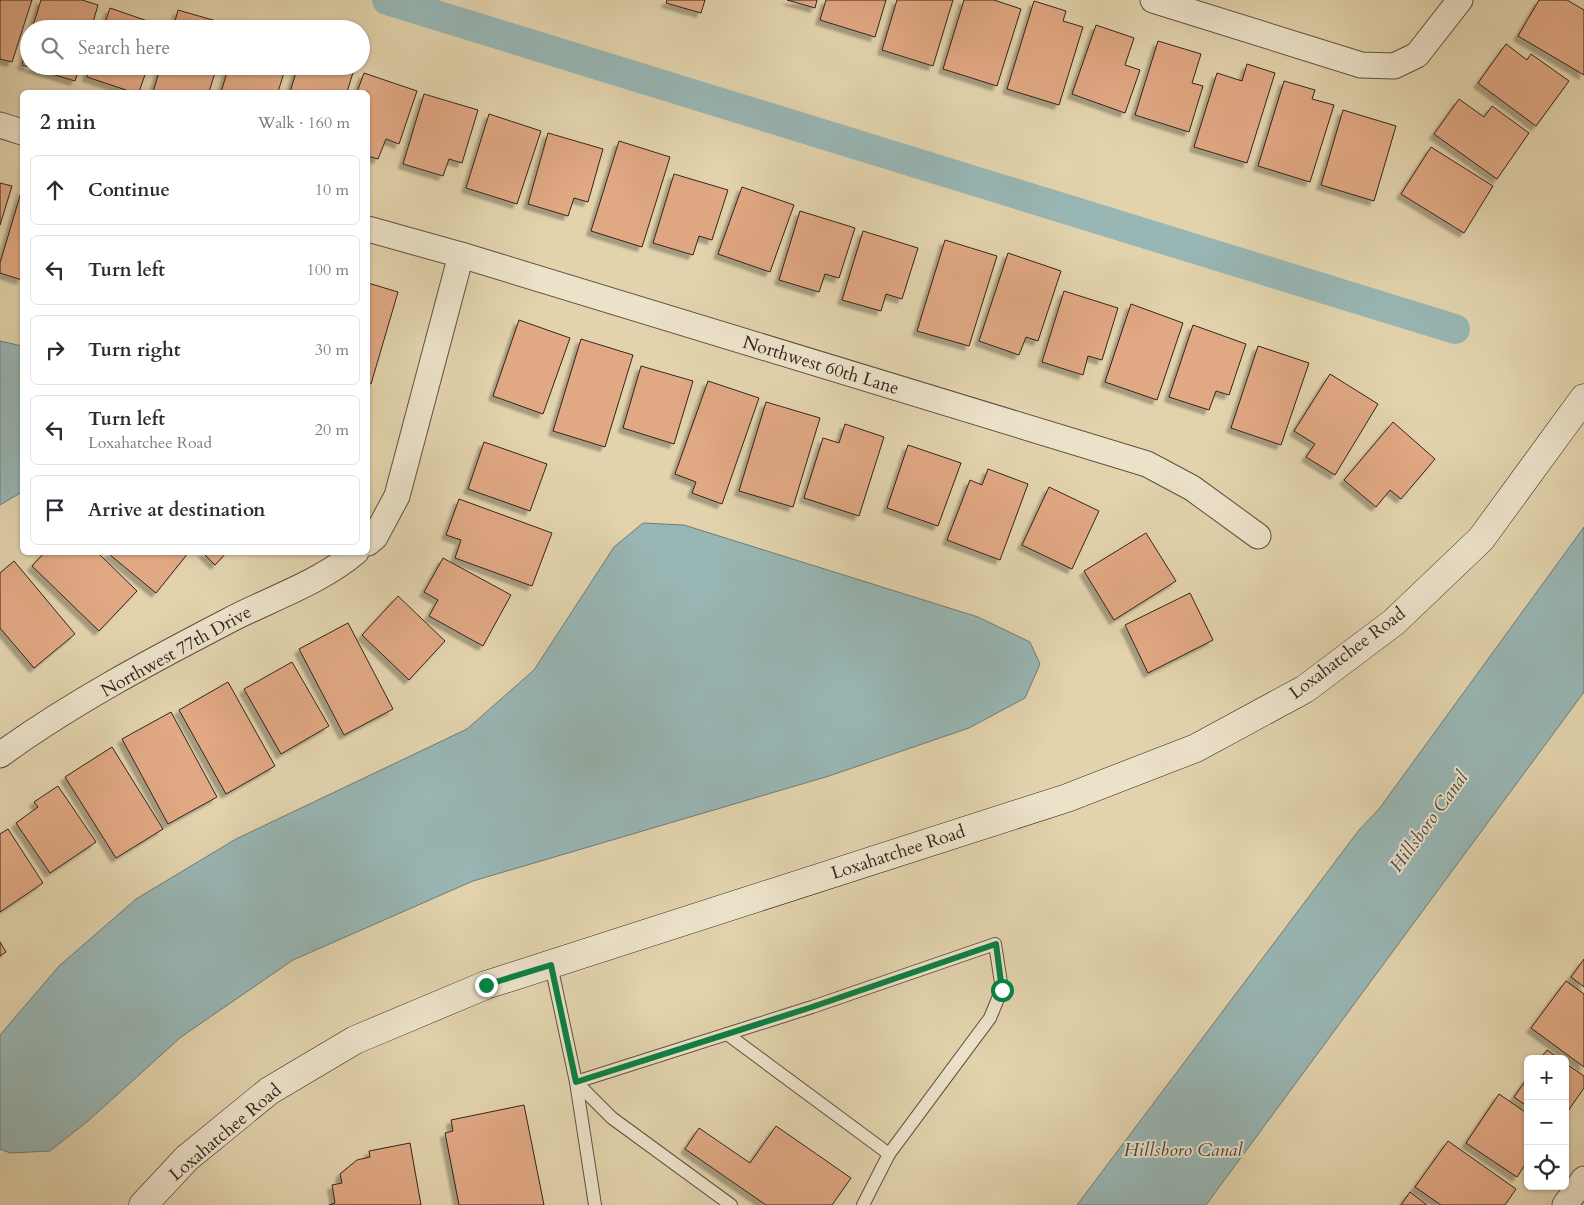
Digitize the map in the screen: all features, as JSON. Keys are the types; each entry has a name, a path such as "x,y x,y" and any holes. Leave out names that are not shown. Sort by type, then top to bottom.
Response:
{"main road":[{"name":"Loxahatchee Road","path":"142,1205 187,1158 269,1091 355,1040 486,985 1067,798 1196,748 1296,693 1394,622 1481,539 1584,398"}],"street":[{"path":"1153,0 1361,65 1394,66 1417,54 1460,0"},
{"path":"0,125 20,131"},
{"name":"Northwest 60th Lane","path":"370,230 1147,464 1192,488 1258,536"},
{"path":"370,541 375,536 398,496 461,256"},
{"name":"Northwest 77th Drive","path":"0,755 20,740 125,677 227,621 335,570 352,555"},
{"path":"1565,1205 1584,1180"}],"lane":[{"path":"576,1082 727,1034 996,944 1002,990 990,1018 889,1154 863,1205"},
{"path":"551,965 576,1082 595,1205"},
{"path":"727,1034 889,1154"},
{"path":"576,1082 612,1118 731,1205"}],"water":[{"path":"0,341 20,346 20,493 0,505"},
{"path":"643,523 684,525 978,617 1030,642 1040,664 1025,698 969,728 829,776 473,881 293,960 181,1037 88,1121 50,1151 10,1153 0,1149 0,1035 59,966 136,899 236,839 467,729 534,670 614,547"},
{"name":"Hillsboro Canal","path":"1584,527 1584,692 1206,1205 1077,1205 1359,830 1379,809"}],"building":[{"path":"0,0 32,0 26,20 20,20 20,37 12,62 0,59"},
{"path":"41,0 82,0 98,5 94,20 35,20"},
{"path":"667,0 705,0 701,13 666,3"},
{"path":"787,0 817,0 815,8"},
{"path":"826,0 886,0 875,37 820,20"},
{"path":"897,0 953,0 933,66 882,50"},
{"path":"964,0 994,0 1021,9 997,86 943,69"},
{"path":"1539,0 1567,0 1584,10 1584,75 1518,36"},
{"path":"1034,1 1066,11 1063,21 1083,27 1059,105 1007,89"},
{"path":"110,8 145,20 106,20"},
{"path":"178,10 213,20 175,20"},
{"path":"1096,25 1134,38 1125,65 1140,70 1125,113 1072,94"},
{"path":"1158,41 1201,54 1192,83 1203,86 1189,132 1135,115"},
{"path":"1506,44 1527,60 1531,54 1569,81 1536,126 1478,83"},
{"path":"1247,64 1275,73 1247,163 1194,147 1217,73 1242,81"},
{"path":"55,75 77,75 75,81"},
{"path":"88,75 145,75 140,90 126,90 87,77"},
{"path":"158,75 214,75 210,90 154,90"},
{"path":"226,75 283,75 279,90 222,90"},
{"path":"295,75 352,75 348,90 291,90"},
{"path":"363,75 370,75 417,91 399,144 386,139 378,159 370,157 370,90 358,90"},
{"path":"1284,81 1315,90 1312,99 1334,105 1310,182 1258,166"},
{"path":"424,94 478,110 462,163 449,159 443,176 403,164"},
{"path":"1459,99 1484,117 1492,106 1529,133 1497,179 1434,134"},
{"path":"1343,110 1396,126 1374,201 1321,185"},
{"path":"489,114 541,131 517,204 466,188"},
{"path":"548,133 603,149 588,202 574,198 568,216 528,204"},
{"path":"619,141 670,157 642,247 591,231"},
{"path":"1431,147 1493,186 1464,233 1401,194"},
{"path":"674,174 728,190 712,240 699,236 693,255 653,243"},
{"path":"0,183 12,186 0,225"},
{"path":"742,187 794,205 770,272 718,254"},
{"path":"20,196 20,279 0,273 0,263"},
{"path":"800,211 855,228 839,278 825,274 819,292 779,280"},
{"path":"863,231 918,248 902,299 886,294 881,311 842,300"},
{"path":"945,240 997,256 969,346 917,331"},
{"path":"1008,253 1061,271 1038,341 1026,337 1019,355 979,341"},
{"path":"370,284 398,292 370,384"},
{"path":"1064,291 1118,308 1102,360 1088,356 1083,375 1042,362"},
{"path":"1131,304 1183,323 1157,400 1105,382"},
{"path":"519,320 570,338 543,414 493,396"},
{"path":"1193,325 1246,344 1229,395 1216,391 1209,410 1169,397"},
{"path":"581,339 633,355 605,447 553,431"},
{"path":"1258,346 1309,363 1281,445 1231,428"},
{"path":"641,366 693,381 674,444 623,428"},
{"path":"1330,374 1378,404 1335,475 1306,457 1315,444 1294,431"},
{"path":"708,381 759,398 722,504 692,493 696,482 675,474"},
{"path":"766,402 820,418 793,507 739,491"},
{"path":"1393,422 1435,459 1401,499 1390,490 1376,507 1344,480"},
{"path":"845,424 884,437 859,516 804,498 823,438 839,443"},
{"path":"484,442 547,464 530,511 468,489"},
{"path":"908,445 961,463 938,526 887,508"},
{"path":"988,469 1028,484 1000,560 947,540 970,480 982,485"},
{"path":"1049,487 1099,511 1072,569 1022,545"},
{"path":"459,499 552,533 532,586 455,558 461,540 446,535"},
{"path":"1146,533 1176,581 1114,620 1084,571"},
{"path":"42,555 100,555 137,591 99,631 32,566"},
{"path":"110,555 187,555 156,593"},
{"path":"205,555 224,555 215,565"},
{"path":"443,558 511,595 483,646 429,616 438,600 424,592"},
{"path":"14,561 75,634 34,668 0,628 0,573"},
{"path":"1190,593 1213,640 1148,673 1125,625"},
{"path":"398,596 445,641 409,680 362,635"},
{"path":"348,623 393,709 344,735 299,649"},
{"path":"292,662 329,726 281,754 244,689"},
{"path":"228,682 275,766 226,794 179,710"},
{"path":"171,712 217,797 168,824 122,739"},
{"path":"112,747 163,829 116,858 65,777"},
{"path":"58,786 96,842 50,873 16,823 38,807 34,802"},
{"path":"8,829 43,883 0,912 0,834"},
{"path":"0,942 6,952 0,956"},
{"path":"1584,959 1584,987 1571,977"},
{"path":"1566,981 1584,994 1584,1067 1569,1055 1531,1028"},
{"path":"1547,1050 1554,1055 1543,1055"},
{"path":"1569,1066 1584,1076 1584,1088 1569,1109"},
{"path":"1524,1083 1524,1104 1514,1097"},
{"path":"1499,1094 1524,1111 1524,1166 1517,1177 1466,1143"},
{"path":"524,1105 544,1205 459,1205 445,1133 453,1131 451,1120"},
{"path":"776,1126 851,1178 832,1205 766,1205 685,1149 699,1128 750,1163"},
{"path":"1448,1141 1516,1189 1505,1205 1441,1205 1415,1187"},
{"path":"410,1143 421,1205 329,1205 335,1203 332,1185 342,1183 340,1174 357,1160 370,1157 369,1151"},
{"path":"1410,1192 1427,1205 1401,1205"}],"waterway":[{"path":"387,0 1455,329"}],"route":[{"path":"486,985 551,965 576,1082 812,1007 996,944 1002,990"}]}
